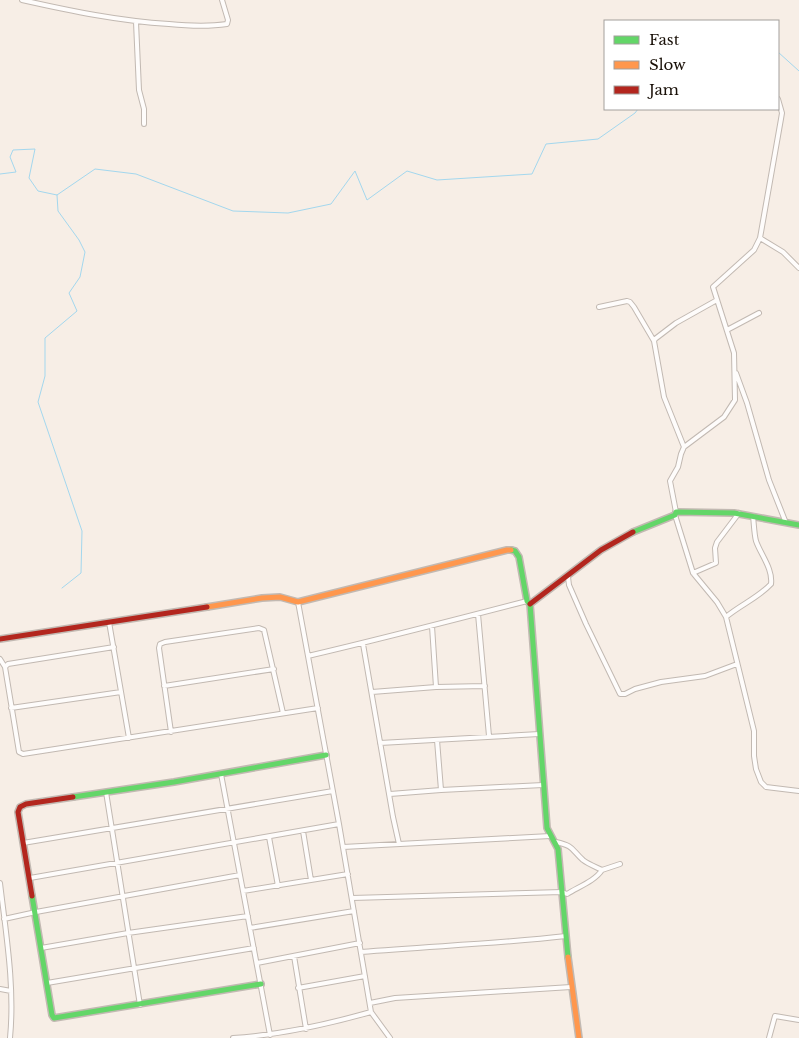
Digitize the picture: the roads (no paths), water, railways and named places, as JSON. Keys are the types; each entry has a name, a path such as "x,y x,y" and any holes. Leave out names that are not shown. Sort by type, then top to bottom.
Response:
{"street":[{"path":"22,0 61,10 136,22 208,27 227,24 228,20 222,0"},
{"path":"136,22 139,90 144,109 144,124"},
{"path":"779,102 782,113 760,238 754,250 713,287 734,353 735,400 715,425 684,447 680,454 678,467 670,481 675,514 692,573 717,602 726,617 754,731 754,756 761,782 766,787 799,792"},
{"path":"760,238 782,252 799,268"},
{"path":"654,341 676,324 717,300"},
{"path":"599,307 630,302 654,341 664,397 684,447"},
{"path":"726,330 759,313"},
{"path":"734,369 747,403 769,480 786,523"},
{"path":"308,656 528,603 568,577 600,551 620,538 641,527 675,514 707,511 753,516 799,525"},
{"path":"692,573 716,563 715,548 717,542 739,514"},
{"path":"726,617 735,609 761,594 771,584 771,573 756,542 753,516"},
{"path":"0,639 262,598 280,598 298,602 507,550 515,551 519,557 528,603 547,828 558,849 571,987 579,1038"},
{"path":"568,577 569,585 586,624 620,694 661,682 705,676 737,664"},
{"path":"298,602 344,847 371,1012 390,1038"},
{"path":"478,614 489,736"},
{"path":"109,622 129,738"},
{"path":"432,626 436,687"},
{"path":"170,732 160,644 174,640 259,628 264,630 283,713"},
{"path":"363,644 399,844"},
{"path":"5,667 8,664 114,647"},
{"path":"0,659 5,667 18,748 19,752 23,754 318,708"},
{"path":"164,686 274,669"},
{"path":"372,692 436,687 485,686"},
{"path":"11,708 121,692"},
{"path":"380,742 539,734"},
{"path":"437,740 441,790"},
{"path":"261,984 54,1018 18,812 20,807 26,804 221,774 326,755"},
{"path":"221,774 270,1035"},
{"path":"390,794 543,785"},
{"path":"23,842 333,790"},
{"path":"106,792 140,1005"},
{"path":"30,878 339,824"},
{"path":"303,831 311,880"},
{"path":"344,847 550,836"},
{"path":"269,837 278,886"},
{"path":"556,842 566,844 574,849 584,861 602,870"},
{"path":"352,898 562,892 567,894 586,883 602,870 620,864"},
{"path":"243,891 348,874"},
{"path":"3,922 36,912 240,875"},
{"path":"0,883 11,991 12,1017 10,1038"},
{"path":"250,928 354,911"},
{"path":"41,948 128,933 248,916"},
{"path":"361,952 506,943 566,936"},
{"path":"257,963 360,943"},
{"path":"47,983 254,948"},
{"path":"294,956 306,1029"},
{"path":"298,988 365,976"},
{"path":"370,1003 395,998 571,987"},
{"path":"0,989 11,991"},
{"path":"233,1038 270,1035 306,1029 371,1012"},
{"path":"769,1038 775,1016 799,1020"}],"waterway":[{"path":"779,53 799,71"},
{"path":"0,174 16,172 10,157 13,150 35,149 29,178 38,191 57,195 95,169 136,174 233,211 288,213 331,204 355,171 367,200 407,171 437,180 532,174 546,144 598,139 637,110"},
{"path":"57,195 58,211 79,240 85,252 80,277 69,293 77,311 45,338 45,376 38,402 82,531 81,573 62,588"}]}
